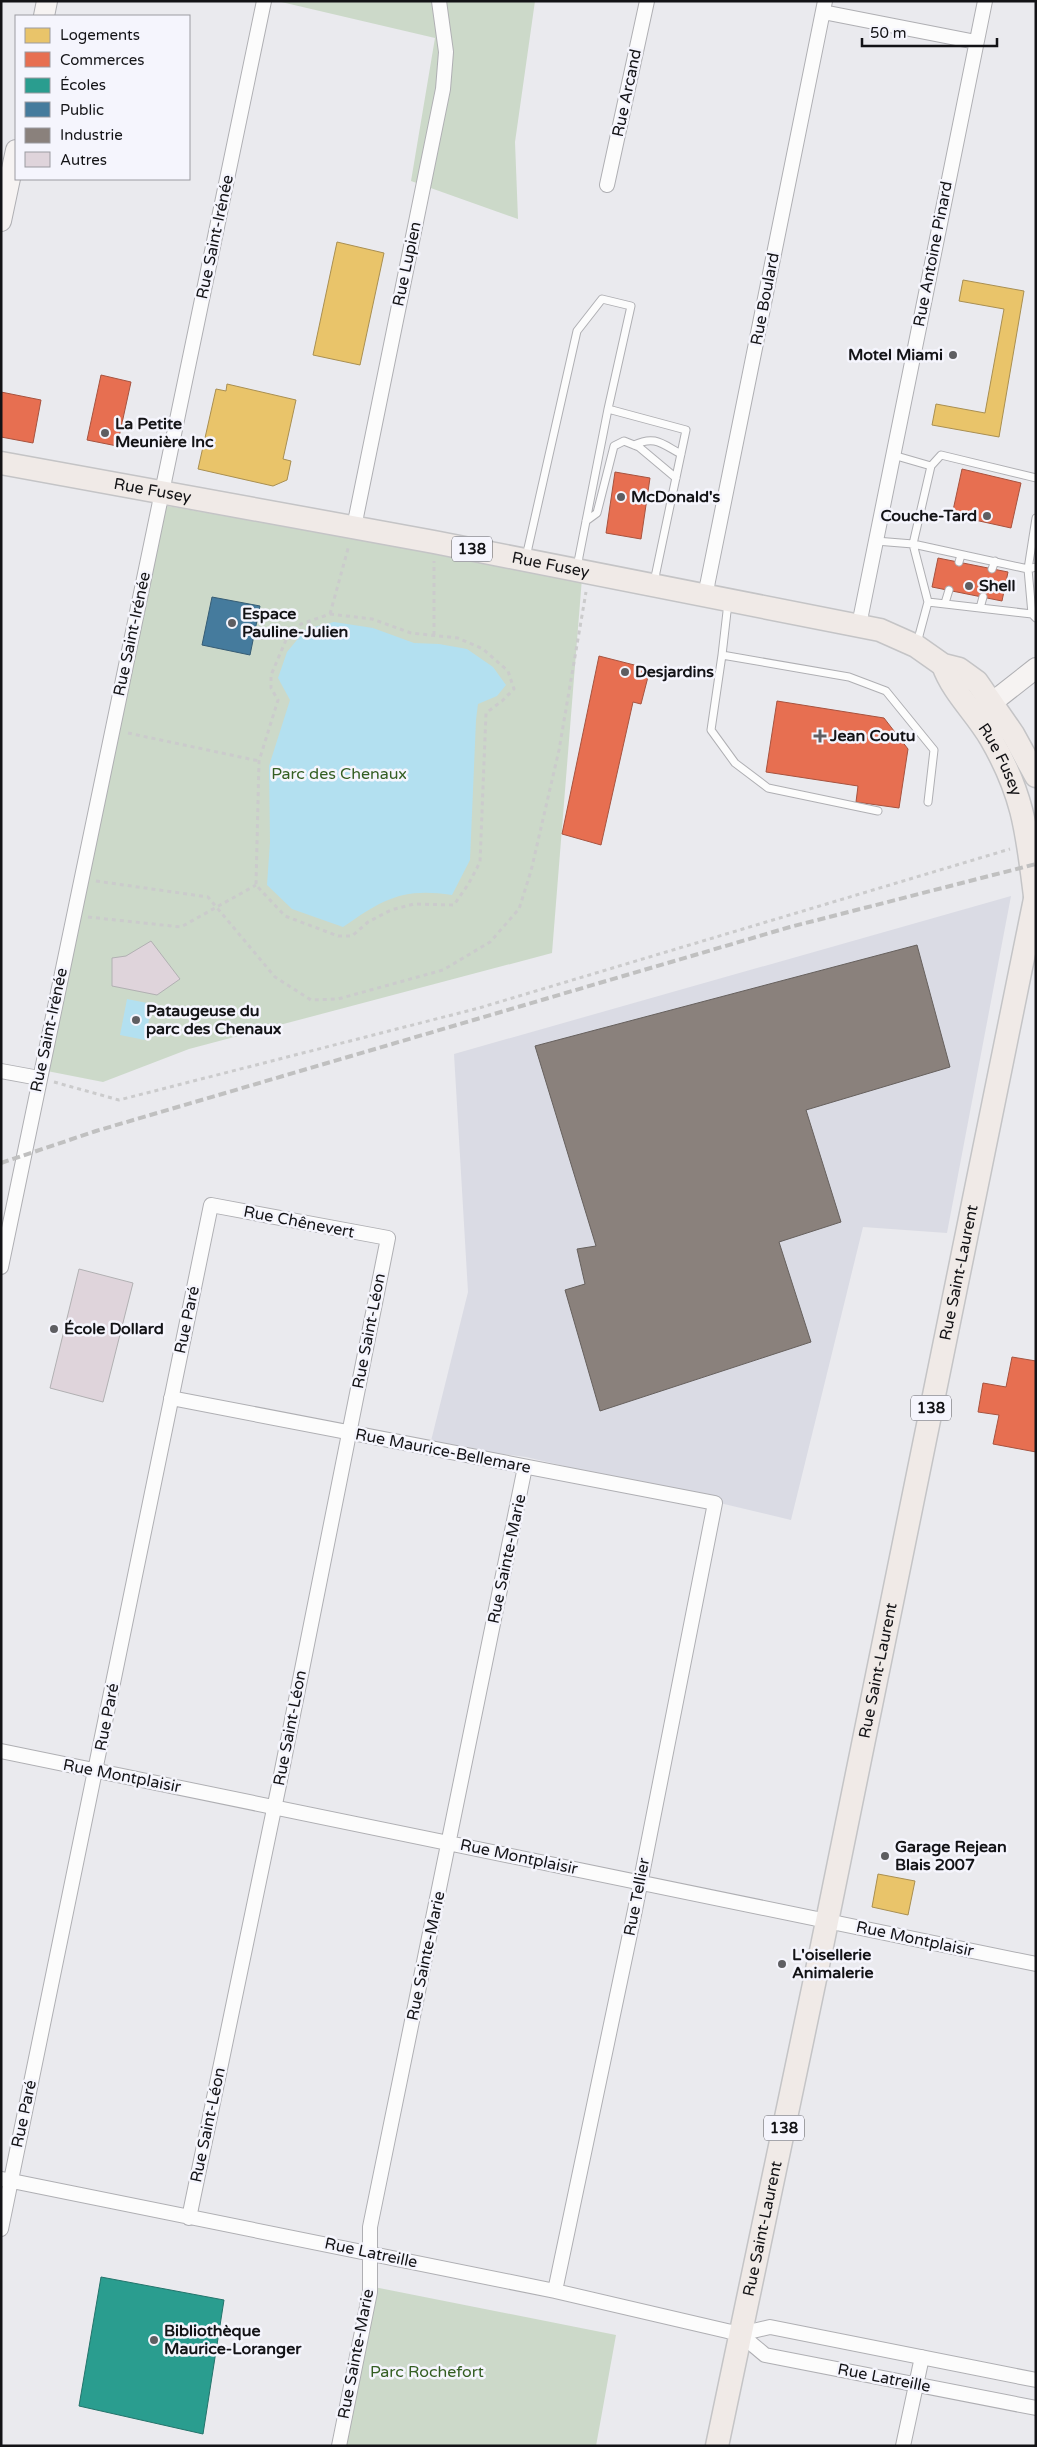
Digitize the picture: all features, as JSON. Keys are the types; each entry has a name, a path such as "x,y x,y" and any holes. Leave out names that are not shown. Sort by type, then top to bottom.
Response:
{"main road":[{"name":"Rue Fusey","path":"1,462 161,493 354,526 859,625 888,633 916,646 943,665 954,689 984,708 1014,734 1036,776"},
{"name":"Rue Fusey","path":"984,708 996,748 1015,786 1022,806 1029,843 1035,895"},
{"name":"Rue Saint-Laurent","path":"717,2446 1035,895"}],"street":[{"path":"44,15 48,1"},
{"name":"Rue Saint-Irénée","path":"1,1267 264,1"},
{"name":"Rue Lupien","path":"354,526 443,89 446,52 439,1"},
{"name":"Rue Arcand","path":"607,185 647,1"},
{"name":"Rue Antoine Pinard","path":"859,625 985,1"},
{"path":"824,6 976,42"},
{"name":"Rue Boulard","path":"705,596 824,6"},
{"path":"1,221 15,155"},
{"path":"984,708 1036,668"},
{"path":"1,1071 39,1078"},
{"name":"Rue Chênevert","path":"211,1205 388,1238"},
{"name":"Rue Paré","path":"1,2229 6,2180 96,1772 211,1205"},
{"name":"Rue Saint-Léon","path":"189,2218 388,1238"},
{"name":"Rue Maurice-Bellemare","path":"171,1398 715,1503"},
{"name":"Rue Sainte-Marie","path":"339,2446 370,2292 370,2227 450,1843 525,1467"},
{"name":"Rue Tellier","path":"555,2290 640,1882 715,1503"},
{"name":"Rue Montplaisir","path":"1,1751 1036,1964"},
{"name":"Rue Latreille","path":"6,2180 555,2290 740,2334 770,2328 1036,2380"},
{"name":"Rue Latreille","path":"740,2334 765,2355 1036,2408"},
{"path":"903,2446 922,2357"}],"lane":[{"path":"526,560 576,331 602,299 631,306 586,521 583,571"},
{"path":"608,409 686,430 653,585"},
{"path":"634,445 646,440 653,441 681,454"},
{"path":"586,521 597,513 614,446 624,442 634,445 657,461 676,478"},
{"path":"893,455 931,466"},
{"path":"916,646 928,602 913,544 931,466 941,455 1036,478"},
{"path":"928,602 1034,616 1028,569 1036,518"},
{"path":"876,540 913,544 1028,569 1036,567"},
{"path":"959,562 961,555"},
{"path":"992,569 994,561"},
{"path":"945,604 950,590"},
{"path":"980,608 983,597"},
{"path":"728,600 711,730 735,763 768,788 878,811"},
{"path":"722,655 849,677 886,691 934,750 928,802"}],"path":[{"path":"330,614 354,526"},
{"path":"434,542 434,635"},
{"path":"81,878 208,897 218,906 275,977 311,1000 338,999 443,970 490,942 519,909 531,871 559,750 583,571"},
{"path":"330,614 372,619 410,633 434,635 458,638 483,649 508,671 514,689 486,713 480,862 469,883 454,905 414,904 384,914 368,922 352,936 338,936 285,916 256,885 259,761 278,700 271,688 271,674 286,640 301,624 330,614"},
{"path":"112,730 259,761"},
{"path":"39,1078 119,1100 480,1008 1029,843"},
{"path":"73,915 180,927 256,885"}],"shaded area":[{"path":"1011,896 947,1233 863,1227 791,1520 526,1457 430,1445 468,1292 454,1054"}],"green space":[{"path":"277,1 535,1 515,142 518,219 411,181 435,38"},
{"name":"Parc des Chenaux","path":"162,505 582,578 552,953 189,1049 103,1082 47,1071"},
{"name":"Parc Rochefort","path":"369,2286 616,2335 596,2446 338,2446"}],"water":[{"path":"334,622 373,628 414,643 439,644 467,649 493,667 506,685 497,696 478,704 470,860 452,895 435,893 406,894 369,909 343,927 292,909 267,885 270,842 269,766 290,700 278,678 287,652 306,629"},
{"name":"Pataugeuse du parc des Chenaux","path":"127,999 152,1004 145,1040 120,1035"}],"building: Logements":[{"path":"337,242 384,253 360,365 313,355"},
{"path":"963,280 1024,291 999,437 932,425 936,404 985,413 1004,309 959,301"},
{"path":"227,384 296,400 283,459 291,461 287,480 273,486 198,469 216,389 226,391"},
{"path":"878,1874 915,1881 908,1915 872,1907"}],"building: Commerces":[{"path":"101,375 131,382 117,446 87,440"},
{"path":"1,392 41,400 33,443 1,437"},
{"path":"962,469 1021,483 1011,528 952,515"},
{"path":"615,472 650,478 641,539 606,533"},
{"path":"938,558 1008,572 1002,601 932,587"},
{"path":"599,656 650,669 641,704 633,702 601,845 562,834"},
{"path":"777,701 884,718 908,749 899,808 856,802 858,786 766,772"},
{"path":"1012,1357 1036,1361 1036,1452 993,1444 999,1415 978,1412 983,1383 1006,1387"}],"building: Écoles":[{"name":"Bibliothèque Maurice-Loranger","path":"101,2277 224,2300 203,2434 79,2406"}],"building: Public":[{"path":"212,597 260,606 250,655 202,645"}],"building: Industrie":[{"path":"917,945 950,1067 806,1110 841,1222 779,1242 811,1342 600,1411 565,1290 585,1284 577,1249 596,1246 535,1046"}],"building: Autres":[{"path":"151,941 180,979 157,995 112,986 112,958 126,956"},
{"path":"79,1269 133,1283 103,1402 50,1388"}],"railway":[{"path":"1,1163 96,1131 790,927 1036,864"}],"place":[{"name":"Motel Miami","path":"953,355"},
{"name":"La Petite Meunière Inc","path":"105,433"},
{"name":"McDonald's","path":"621,497"},
{"name":"Couche-Tard","path":"987,516"},
{"name":"Shell","path":"969,586"},
{"name":"Espace Pauline-Julien","path":"232,623"},
{"name":"Desjardins","path":"625,672"},
{"name":"Jean Coutu","path":"820,736"},
{"name":"Pataugeuse du parc des Chenaux","path":"136,1020"},
{"name":"École Dollard","path":"54,1329"},
{"name":"Garage Rejean Blais 2007","path":"885,1856"},
{"name":"L'oisellerie Animalerie","path":"782,1964"},
{"name":"Bibliothèque Maurice-Loranger","path":"154,2340"}]}
